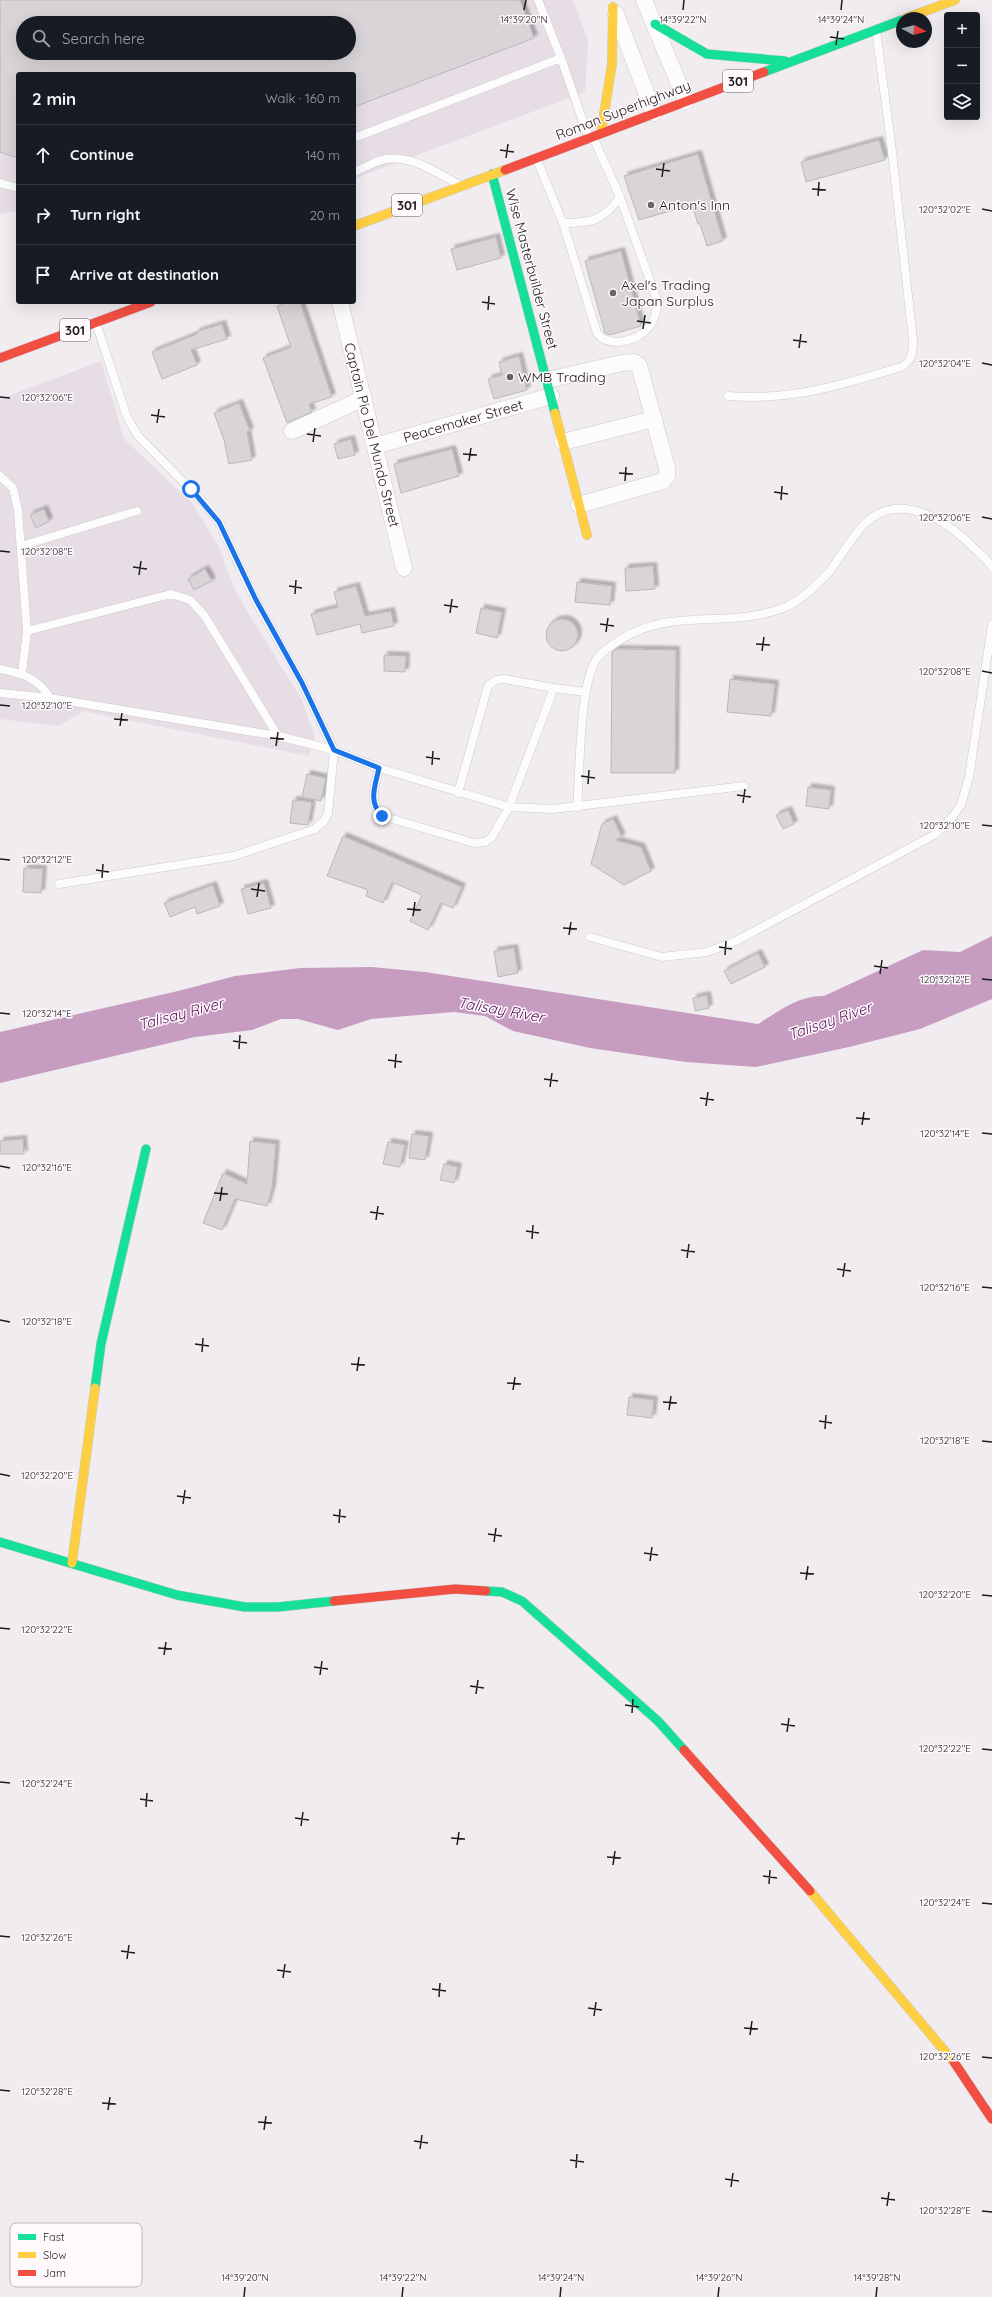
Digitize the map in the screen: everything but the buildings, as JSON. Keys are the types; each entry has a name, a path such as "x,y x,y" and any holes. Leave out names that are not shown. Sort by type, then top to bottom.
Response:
{"street":[{"path":"644,0 686,101"},
{"path":"922,12 954,0"},
{"path":"612,4 654,113"},
{"path":"594,135 612,64 612,4"},
{"name":"Roman Superhighway","path":"356,225 461,185 536,159 594,135 896,22"},
{"path":"655,24 707,54 790,62"},
{"name":"Wise Masterbuilder Street","path":"492,174 548,380 587,535"},
{"name":"301","path":"0,358 145,304"},
{"name":"Captain Pio Del Mundo Street","path":"340,304 404,568"},
{"path":"548,380 622,363 634,362 641,368 668,468 665,479 579,505"},
{"name":"Peacemaker Street","path":"375,446 552,396"},
{"path":"292,432 364,398"},
{"path":"563,442 654,420"},
{"path":"72,1563 102,1344 146,1150"},
{"path":"0,1542 176,1595 245,1607 285,1606 455,1589 502,1592 522,1600 658,1721 818,1900 946,2052 992,2119"}],"lane":[{"path":"536,159 563,223 597,333 602,340 613,342 640,336 650,326 657,312 657,300 620,197 538,0"},
{"path":"728,396 773,398 823,390 901,368 908,364 911,358 913,340 891,143 876,29"},
{"path":"356,137 561,58"},
{"path":"356,171 386,159 406,160 424,166 461,185"},
{"path":"0,183 16,187"},
{"path":"563,223 593,220 609,212 620,197"},
{"path":"60,884 234,856 310,832 324,821 328,814 334,750 302,683 256,600 219,522 205,504 138,436 127,417 96,322"},
{"path":"0,476 13,488 18,510 27,631 22,673"},
{"path":"577,806 585,692 590,669 598,657 632,632 664,622 761,615 784,608 814,588 867,521 881,512 895,509 907,510 940,520 959,533 992,567"},
{"path":"21,546 137,511"},
{"path":"27,631 171,594 190,600 204,615 278,736"},
{"path":"590,937 662,957 707,952 736,941 934,835 950,820 961,805 969,776 992,625"},
{"path":"0,669 22,673 44,687 50,698"},
{"path":"458,793 488,686 496,680 504,679 585,692"},
{"path":"379,768 372,798 376,809 382,816 474,843 485,842 492,837 509,807 554,688"},
{"path":"0,693 50,698 278,736 334,750 379,768 458,793 509,807 553,809 744,786"}],"shaded area":[{"path":"0,0 573,0 588,41 585,92 356,178 356,72 16,72 16,211 0,214"},
{"path":"101,361 124,439 192,503 218,545 236,593 302,700 315,736 309,756 83,711 59,726 0,719 0,399"}],"water":[{"name":"Talisay River","path":"992,936 992,999 920,1029 849,1047 756,1067 686,1062 590,1048 513,1031 485,1016 454,1012 371,1019 338,1030 298,1019 281,1019 252,1030 195,1037 0,1083 0,1032 178,991 235,976 300,968 372,967 425,972 758,1024 798,1001 815,996 824,996 923,950 960,952"}],"traffic: fast":[{"path":"764,72 896,22"},
{"path":"655,24 707,54 785,61"},
{"path":"492,174 555,413"},
{"path":"95,1388 101,1344 146,1149"},
{"path":"0,1542 177,1595 245,1607 278,1607 334,1601"},
{"path":"486,1591 502,1592 522,1601 658,1721 684,1750"}],"traffic: slow":[{"path":"922,12 955,0"},
{"path":"601,133 612,64 613,7"},
{"path":"356,225 505,170"},
{"path":"555,413 587,535"},
{"path":"72,1563 95,1388"},
{"path":"810,1891 954,2062"}],"traffic: jam":[{"path":"505,170 764,72"},
{"path":"0,358 146,304"},
{"path":"334,1601 455,1589 486,1591"},
{"path":"684,1750 810,1891"},
{"path":"954,2062 992,2119"}],"place":[{"name":"Anton's Inn","path":"651,205"},
{"name":"Axel's Trading Japan Surplus","path":"613,293"},
{"name":"WMB Trading","path":"510,377"}],"route":[{"path":"191,489 219,522 256,600 302,683 316,716 334,750 379,768 372,798 376,809 382,816"}]}
